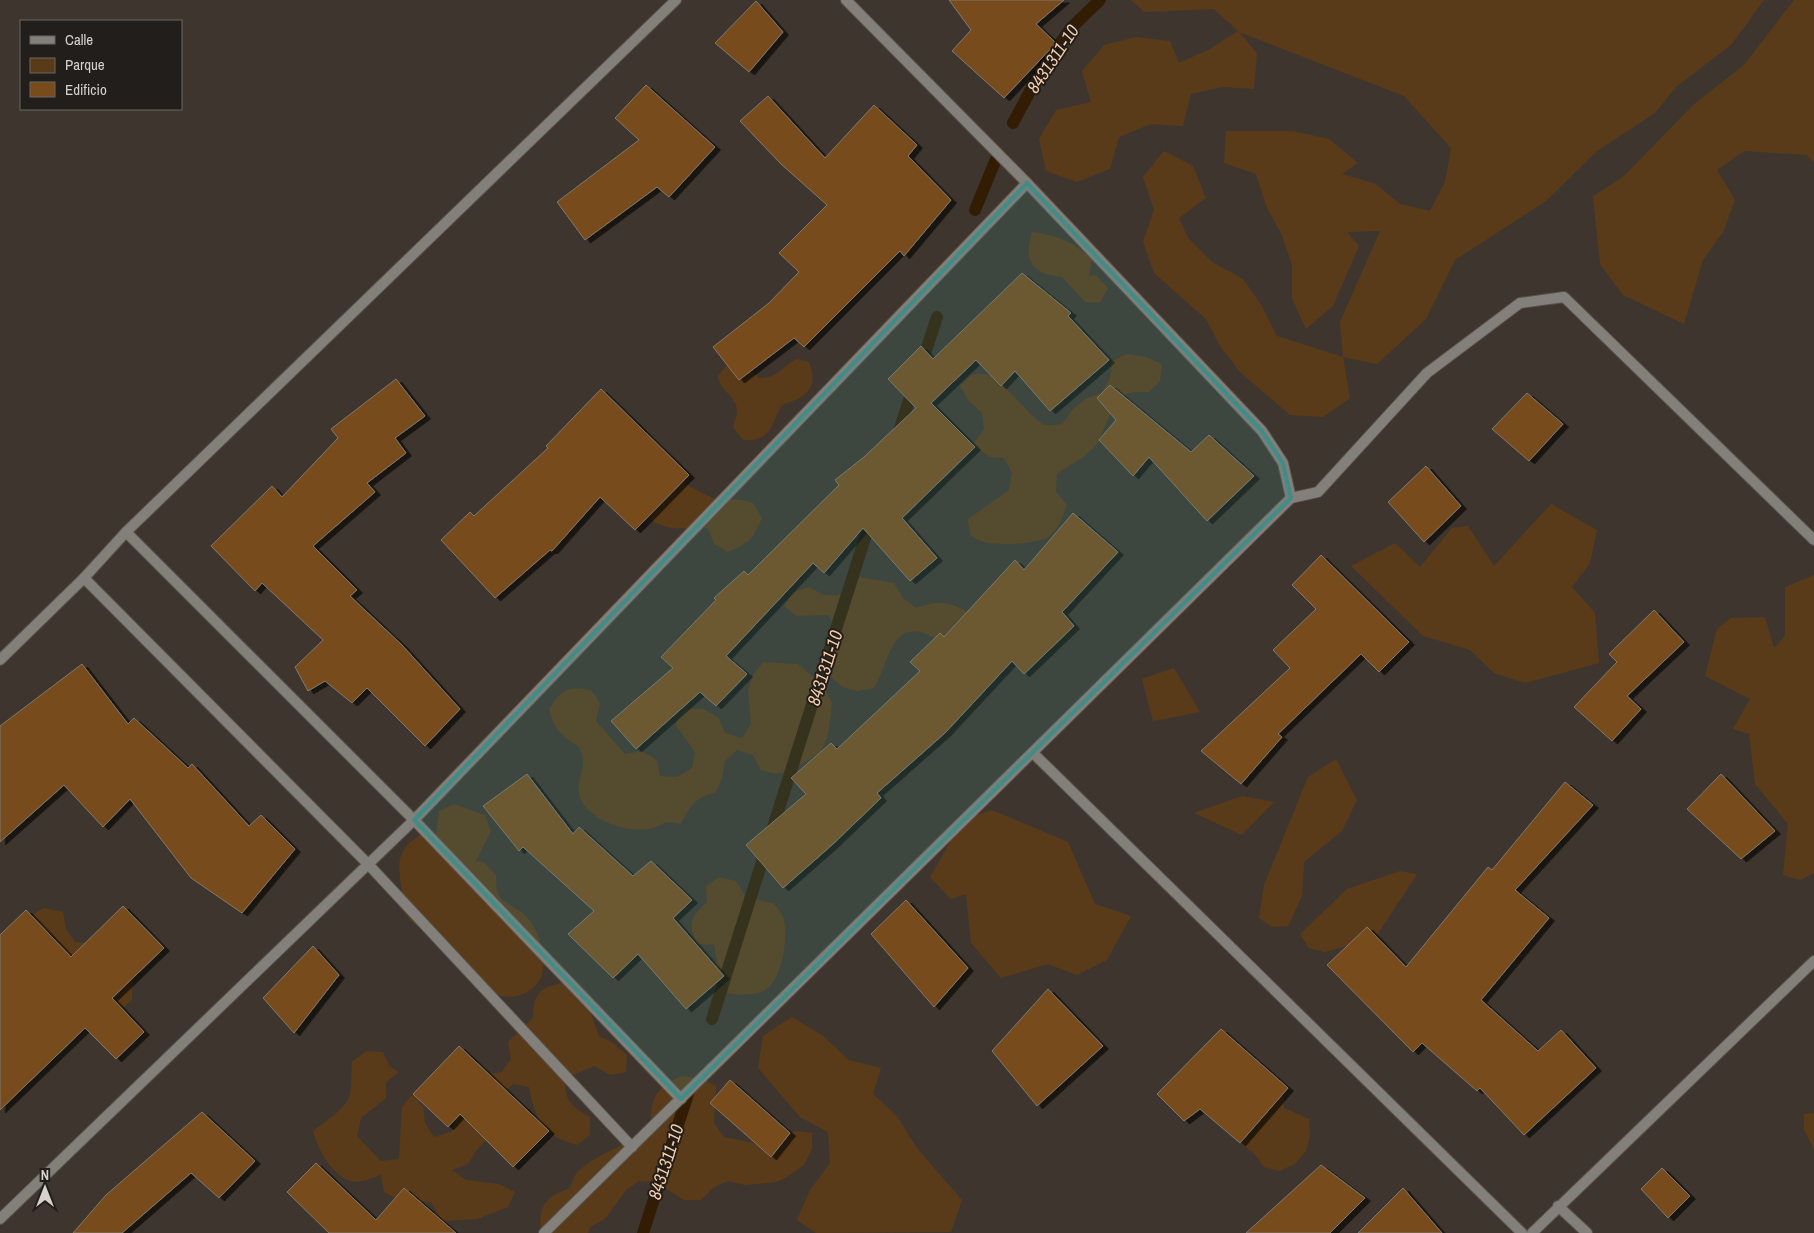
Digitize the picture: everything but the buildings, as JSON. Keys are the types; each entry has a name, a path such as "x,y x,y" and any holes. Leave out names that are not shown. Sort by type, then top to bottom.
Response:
{"street":[{"path":"0,660 84,578 126,532 676,0"},
{"path":"846,0 1027,183 1262,431 1283,463 1291,498"},
{"path":"0,1219 367,863 414,820 1027,183"},
{"path":"544,1233 1291,498 1318,492 1427,373 1520,303 1564,297 1814,540"},
{"path":"126,532 414,820 681,1099"},
{"path":"84,578 367,863 632,1147"},
{"path":"1033,752 1522,1233"},
{"path":"1532,1233 1814,961"},
{"path":"1558,1206 1587,1233"}],"highlighted area":[{"path":"1027,183 1262,431 1283,463 1291,498 681,1099 414,820"}],"green space":[{"path":"1131,0 1764,0 1731,45 1676,87 1655,113 1597,151 1546,201 1455,260 1426,319 1377,364 1343,357 1340,322 1380,231 1347,232 1359,246 1333,306 1306,329 1292,298 1292,265 1282,235 1267,208 1256,174 1224,163 1226,131 1293,131 1329,139 1358,163 1342,174 1376,184 1400,204 1430,211 1445,182 1451,148 1404,96 1239,32 1257,53 1254,89 1222,87 1191,94 1183,126 1151,124 1119,137 1110,169 1077,182 1046,171 1039,139 1056,110 1091,102 1082,71 1104,45 1136,37 1170,41 1179,63 1210,49 1238,31 1214,9 1144,12"},
{"path":"1794,0 1814,0 1814,163 1807,155 1744,151 1717,170 1735,200 1723,232 1703,260 1684,324 1623,295 1600,264 1593,196 1623,177 1693,105 1744,65"},
{"path":"1164,151 1193,166 1206,198 1179,218 1188,238 1212,262 1243,279 1262,306 1277,336 1343,357 1350,398 1323,417 1290,415 1240,372 1220,346 1206,319 1154,273 1143,242 1154,210 1143,177"},
{"path":"1032,232 1065,240 1079,248 1092,260 1089,276 1096,275 1108,288 1100,303 1085,302 1062,277 1043,273 1032,264 1029,242"},
{"path":"1127,354 1146,357 1162,364 1160,381 1149,392 1133,392 1117,398 1098,443 1086,455 1057,474 1056,492 1067,505 1053,533 1045,539 1037,541 1008,544 984,542 970,535 968,519 1009,490 1012,473 1004,458 989,457 975,447 974,443 984,429 982,413 968,400 960,386 972,374 988,375 1003,385 1041,423 1046,425 1062,424 1072,410 1085,399 1101,393 1110,378 1112,361"},
{"path":"797,359 809,362 812,379 808,390 798,399 783,404 770,430 761,438 743,440 733,427 737,413 736,406 721,386 718,376 728,364 746,365 759,378 765,378 775,374"},
{"path":"680,480 700,492 718,499 741,500 753,503 762,518 753,536 746,543 728,552 714,544 708,528 663,526 648,518 650,501"},
{"path":"1551,504 1597,530 1590,563 1572,587 1595,613 1599,663 1525,683 1494,673 1470,650 1423,636 1351,566 1395,543 1420,567 1452,528 1468,526 1494,566"},
{"path":"1814,575 1814,873 1800,880 1783,875 1788,824 1755,784 1749,734 1733,729 1750,699 1705,676 1717,629 1731,618 1765,617 1774,648 1785,636 1785,587"},
{"path":"859,577 894,583 903,598 916,608 937,603 954,605 967,612 964,626 938,640 922,633 911,632 902,636 889,653 874,688 857,691 842,687 830,676 825,661 836,629 828,615 796,616 784,606 793,592 809,587 824,595 842,595 844,585"},
{"path":"763,662 798,664 824,687 832,703 828,736 821,752 792,770 776,774 761,770 753,755 737,750 725,761 722,778 716,792 694,803 681,824 666,823 649,829 630,829 599,818 584,805 579,791 583,762 580,749 559,731 549,709 561,693 576,688 591,690 600,703 596,721 625,754 642,751 657,760 660,776 677,777 692,768 695,752 675,724 686,709 703,709 719,718 725,733 742,738 751,724 748,691 753,675"},
{"path":"1174,668 1200,712 1153,721 1142,679"},
{"path":"1336,759 1357,800 1342,831 1304,862 1302,896 1288,926 1272,927 1259,918 1264,885 1308,777"},
{"path":"1242,796 1274,802 1242,835 1194,813"},
{"path":"454,804 485,815 491,831 476,861 484,862 496,875 497,890 501,898 527,917 540,940 543,966 540,980 531,990 519,996 505,997 499,995 483,982 457,968 436,941 410,920 403,908 399,866 402,853 420,835 435,843 439,811"},
{"path":"992,810 1068,842 1095,904 1131,916 1107,960 1077,975 1048,964 1001,978 971,943 966,894 951,899 930,877 963,820"},
{"path":"1400,871 1417,874 1375,938 1325,952 1309,948 1300,934 1347,889"},
{"path":"719,877 736,881 745,896 774,904 783,918 785,939 782,961 774,981 761,992 744,995 715,991 710,975 717,961 714,945 697,944 694,937 692,921 697,912 707,902 706,886"},
{"path":"44,908 63,912 66,929 75,942 91,943 122,965 132,979 132,999 120,1011 30,916"},
{"path":"562,983 578,988 587,1003 599,1036 613,1043 627,1055 626,1072 610,1075 595,1066 565,1078 567,1097 570,1102 590,1117 590,1135 577,1145 556,1137 542,1125 534,1108 529,1087 513,1084 501,1094 487,1139 468,1164 452,1170 466,1180 499,1184 515,1192 508,1207 477,1219 442,1221 431,1202 399,1200 384,1192 381,1175 358,1182 350,1181 336,1172 326,1160 313,1131 340,1110 348,1100 351,1091 352,1062 366,1051 383,1052 390,1067 399,1072 386,1082 386,1098 361,1118 357,1136 381,1161 399,1159 402,1107 413,1094 423,1107 425,1123 434,1137 451,1132 457,1117 485,1075 502,1072 511,1059 508,1042 533,1018 536,998 539,993 547,987"},
{"path":"792,1017 823,1036 849,1060 881,1068 873,1094 897,1116 916,1147 962,1200 951,1232 816,1233 797,1220 810,1190 830,1163 828,1132 800,1117 758,1068 763,1036"},
{"path":"681,1076 700,1078 716,1086 714,1123 724,1137 758,1144 795,1131 812,1133 812,1149 804,1165 777,1182 745,1185 728,1181 713,1188 701,1200 684,1200 655,1182 639,1181 626,1190 605,1219 590,1227 588,1233 541,1233 542,1209 549,1199 561,1191 570,1188 576,1174 590,1162 651,1129 651,1110 656,1096 665,1086"},
{"path":"1283,1092 1284,1108 1309,1119 1310,1135 1306,1151 1295,1164 1279,1171 1264,1167 1253,1152 1240,1143"},
{"path":"1814,1113 1814,1150 1804,1129 1804,1114"}],"waterway":[{"name":"8431311-10","path":"1013,123 1043,67 1071,28 1100,0"},
{"name":"8431311-10","path":"975,210 996,159"},
{"name":"8431311-10","path":"921,366 937,317"},
{"name":"8431311-10","path":"897,437 914,385"},
{"name":"8431311-10","path":"712,1019 872,516"},
{"name":"8431311-10","path":"643,1233 689,1091"}]}
